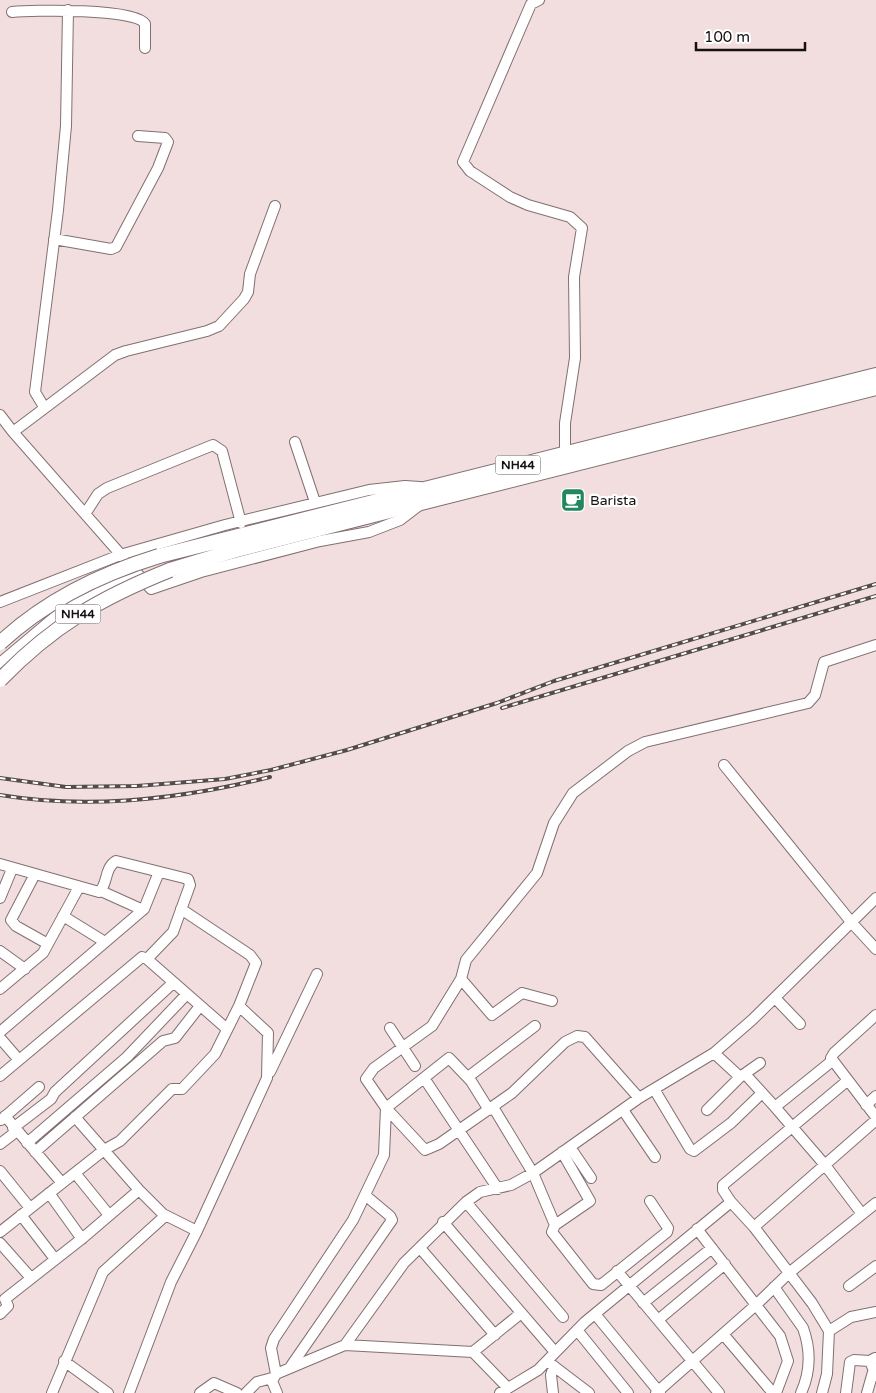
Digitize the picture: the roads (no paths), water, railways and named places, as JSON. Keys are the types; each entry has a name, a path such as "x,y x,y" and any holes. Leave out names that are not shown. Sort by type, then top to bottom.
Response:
{"highway":[{"name":"NH44","path":"0,643 26,621 72,591 116,570 159,556 876,375"},
{"name":"NH44","path":"0,680 33,647 78,614 141,582 170,570 233,551 876,388"}],"street":[{"path":"540,0 531,4 463,162 470,171 510,197 528,205 570,217 582,228 574,272 575,358 565,423 565,453"},
{"path":"44,407 35,392 66,126 68,10"},
{"path":"12,12 68,10 109,13 144,21 145,48"},
{"path":"54,239 111,249 116,247 158,168 168,142 165,138 138,136"},
{"path":"13,432 44,407 115,356 126,351 207,331 218,326 229,317 248,292 250,274 275,206"},
{"path":"0,415 148,588 155,589 201,572 320,541 369,532 400,520 424,502"},
{"path":"295,442 315,502"},
{"path":"85,514 98,494 107,488 213,444 222,451 242,522"},
{"path":"0,602 120,555 315,502 369,490 405,486 428,488"},
{"path":"0,663 69,605 135,572"},
{"path":"639,1098 592,1044 581,1036 565,1042 512,1093 439,1144 425,1150 386,1108 366,1079 374,1068 436,1022 461,979 462,969 466,960 537,873 554,823 562,808 582,785 628,751 645,742 808,703 816,695 824,662 876,645"},
{"path":"724,765 852,923 876,949"},
{"path":"101,891 108,869 116,861 190,880 190,885 173,932 147,959"},
{"path":"0,864 79,888 101,891 143,910"},
{"path":"0,898 12,869"},
{"path":"0,1032 143,910 159,872"},
{"path":"35,874 11,920 16,926 48,944"},
{"path":"0,989 38,957 48,944 79,888"},
{"path":"345,1345 404,1263 443,1222 466,1202 480,1192 511,1185 533,1172 639,1098 714,1053 775,998 876,898"},
{"path":"2,1226 21,1215 104,1150 120,1141 172,1089 182,1089 214,1057 256,966 255,960 180,909"},
{"path":"63,916 105,942"},
{"path":"0,952 25,969"},
{"path":"0,1076 140,958 147,959 227,1029"},
{"path":"129,1393 171,1282 197,1231 317,974"},
{"path":"461,979 492,1015 523,992 552,1001"},
{"path":"0,1144 51,1099 55,1092 173,983"},
{"path":"27,1143 127,1057 186,994"},
{"path":"775,998 800,1024"},
{"path":"35,1152 163,1041 175,1038 200,1006"},
{"path":"239,1006 268,1032 267,1078"},
{"path":"775,1107 832,1061 834,1053 876,1015"},
{"path":"468,1077 535,1026"},
{"path":"390,1028 415,1066"},
{"path":"0,1038 19,1060"},
{"path":"714,1053 762,1093 775,1107 825,1164 862,1214"},
{"path":"277,1393 271,1348 274,1339 349,1227 365,1195 384,1155 386,1108 449,1058 468,1077 491,1108 533,1172 555,1225"},
{"path":"754,1227 876,1119 832,1061"},
{"path":"707,1110 742,1076 760,1063"},
{"path":"424,1078 498,1189"},
{"path":"822,1393 827,1374 828,1331 812,1303 754,1227 731,1202 723,1190 723,1186 847,1080"},
{"path":"39,1086 3,1118 62,1183"},
{"path":"654,1089 690,1149 694,1151 731,1123 762,1093"},
{"path":"866,1105 876,1096"},
{"path":"623,1110 655,1157"},
{"path":"75,1117 138,1190 165,1216 197,1231"},
{"path":"566,1150 591,1178"},
{"path":"566,1150 590,1201 555,1225 552,1232 593,1284 600,1285 667,1232 668,1228 650,1201"},
{"path":"0,1171 30,1208"},
{"path":"75,1173 109,1215"},
{"path":"0,1314 8,1306 2,1296 31,1278 82,1239 138,1190"},
{"path":"49,1193 82,1239"},
{"path":"290,1367 392,1220 390,1216 365,1195"},
{"path":"466,1202 563,1317"},
{"path":"553,1393 550,1363 555,1352 595,1314 731,1202"},
{"path":"595,1314 658,1392 789,1273 876,1203"},
{"path":"21,1215 56,1259"},
{"path":"52,1393 64,1360 103,1272 165,1216"},
{"path":"443,1222 520,1314 555,1352"},
{"path":"698,1230 780,1336 787,1356 786,1368 775,1393 724,1334"},
{"path":"0,1243 31,1278"},
{"path":"420,1248 495,1335"},
{"path":"643,1303 712,1248"},
{"path":"658,1320 725,1264"},
{"path":"849,1286 876,1266"},
{"path":"618,1271 719,1393"},
{"path":"774,1287 804,1328 806,1335 810,1353 808,1375 801,1393"},
{"path":"828,1331 851,1317 876,1311"},
{"path":"246,1393 257,1382 345,1345 474,1352 520,1314"},
{"path":"577,1330 628,1393"},
{"path":"474,1352 504,1390 550,1363"},
{"path":"846,1393 850,1362 873,1359 875,1374 867,1393"},
{"path":"64,1360 108,1393"},
{"path":"550,1363 589,1393"},
{"path":"200,1393 210,1384 217,1384 237,1393"}],"railway":[{"path":"0,778 66,787 137,786 225,779 271,770 347,750 497,703 554,681 876,584"},
{"path":"502,708 876,596"},
{"path":"0,795 68,802 136,800 203,791 270,777"}],"place":[{"name":"Barista","path":"573,500"}]}
